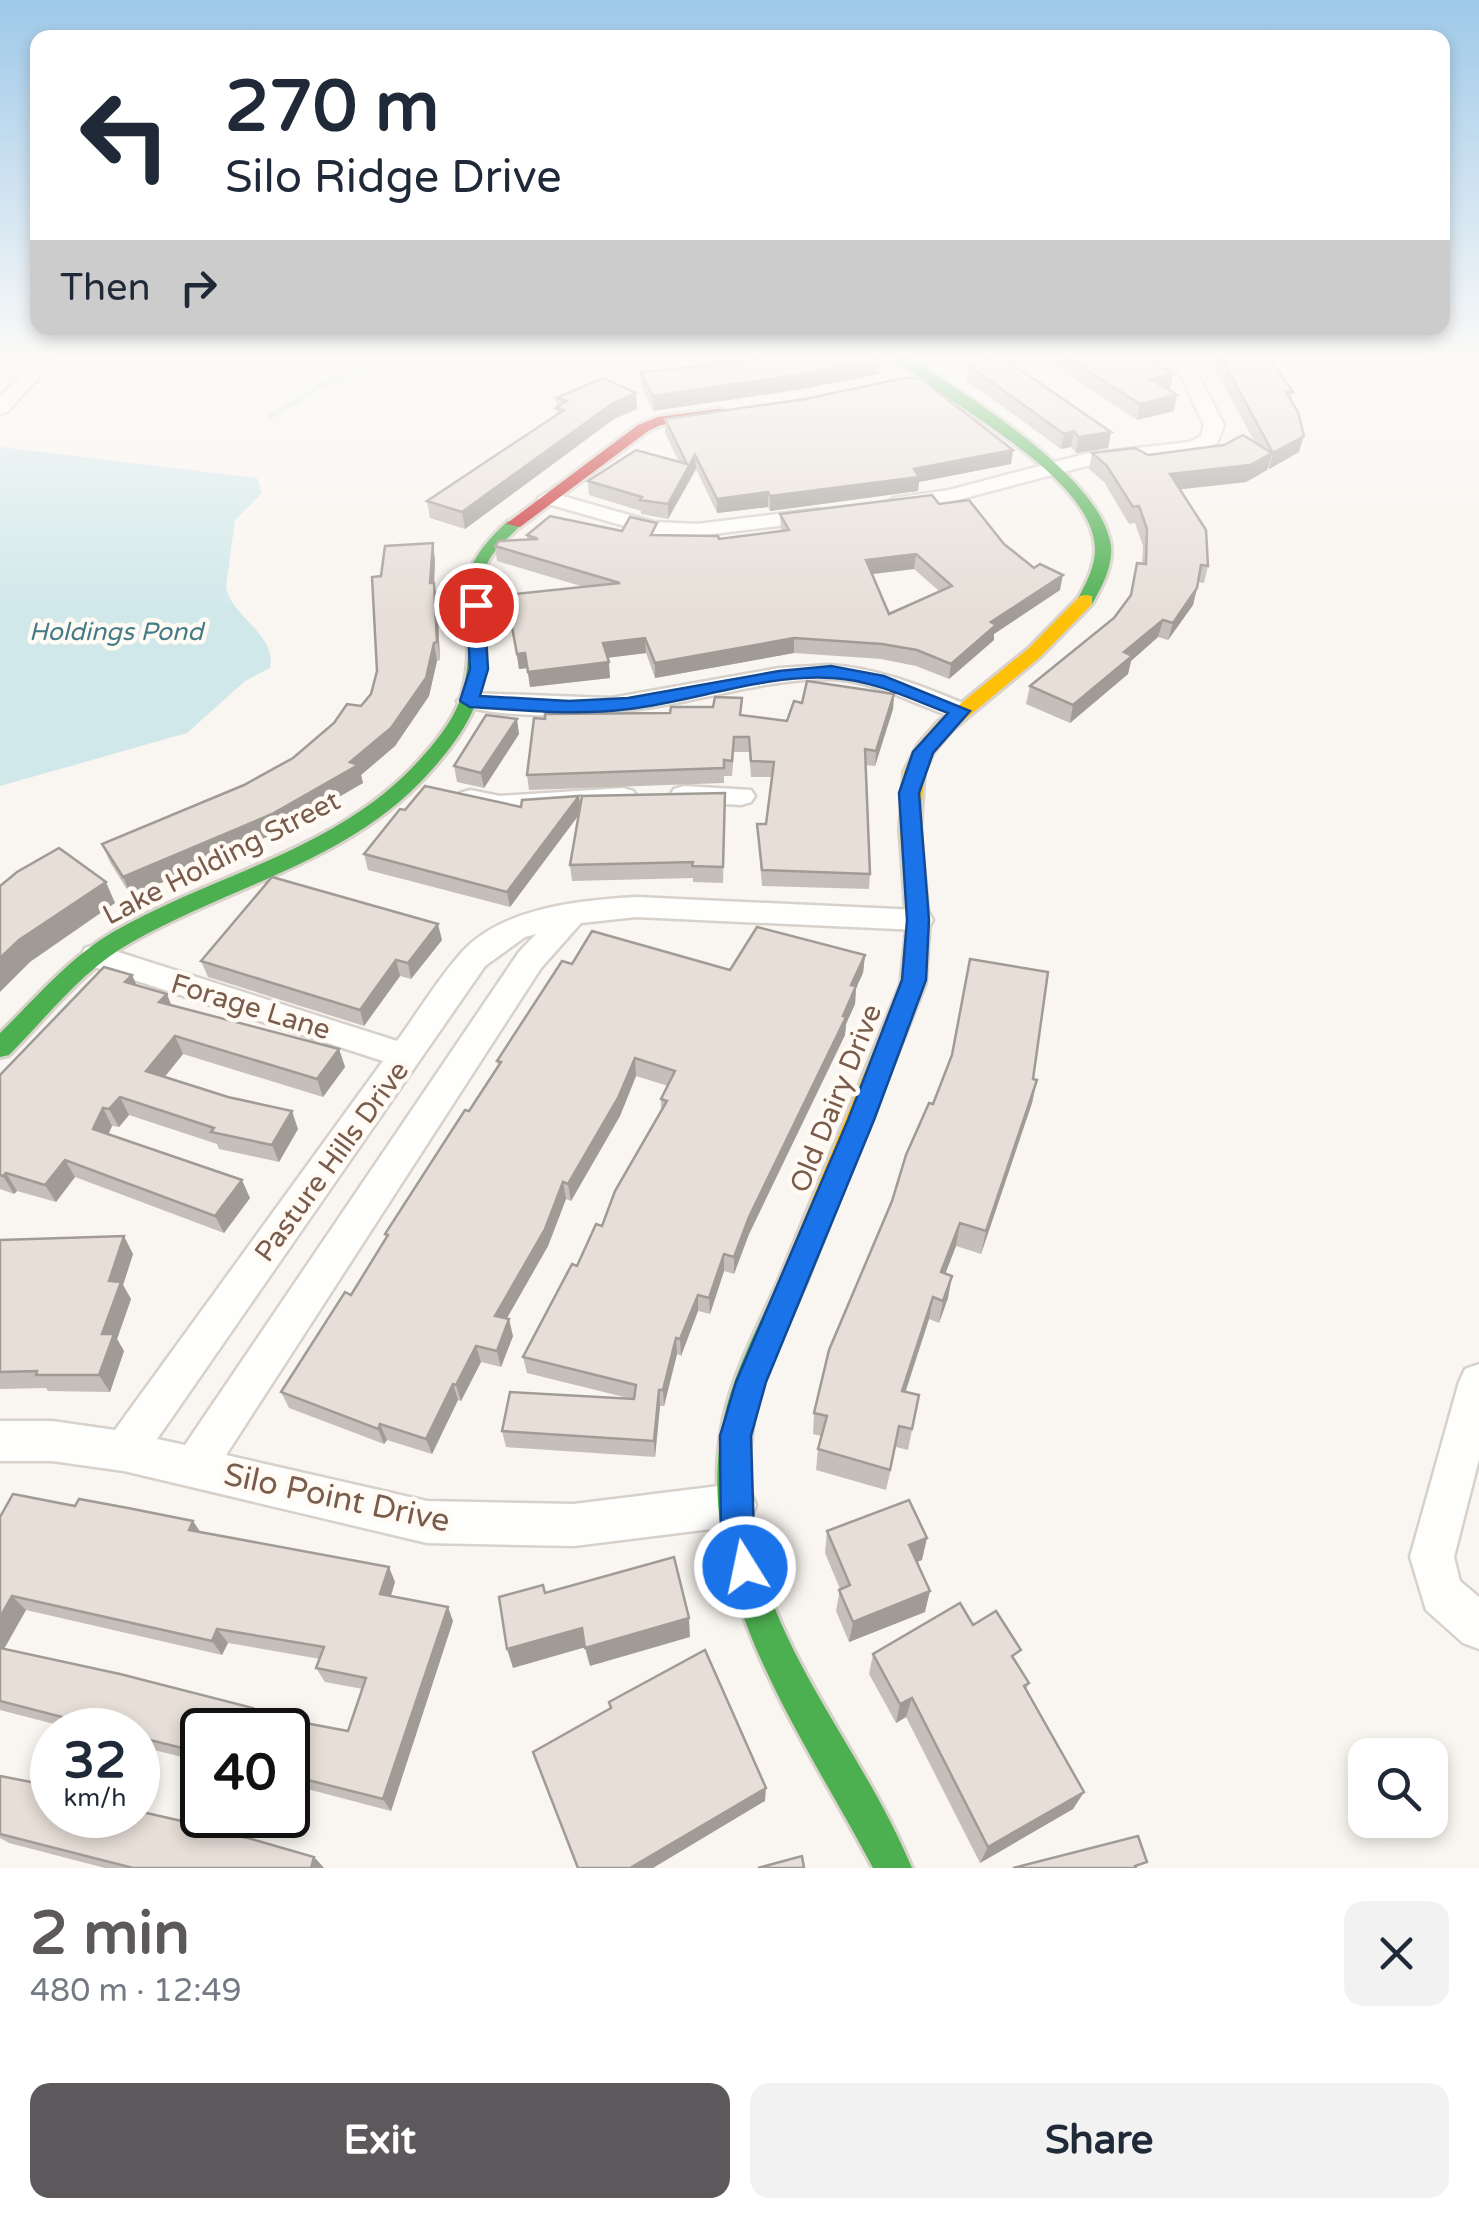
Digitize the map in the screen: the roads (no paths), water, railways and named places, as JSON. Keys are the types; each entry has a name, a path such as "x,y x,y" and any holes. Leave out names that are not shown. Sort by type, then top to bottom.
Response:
{"street":[{"name":"Lake Holding Street","path":"0,1048 96,956 155,920 282,864 347,830 409,782 439,749 470,701 479,669 473,576 478,556 497,536 624,442"},
{"name":"Old Dairy Drive","path":"893,1868 796,1696 752,1597 738,1537 736,1436 751,1382 861,1120 914,980 918,920 909,793 923,752 961,711 1057,632 1090,597 1103,568 1096,518 1088,505 1052,469 1016,442"},
{"path":"864,508 950,496 1122,453 1195,447 1204,442"},
{"path":"548,498 607,517 682,530 832,513"},
{"path":"470,701 569,707 628,704 779,677 831,672 877,680 961,711"},
{"path":"409,782 500,805 634,796 741,796"},
{"name":"Pasture Hills Drive","path":"124,1451 474,958 516,929 572,914 636,907 918,920"},
{"name":"Pasture Hills Drive","path":"194,1467 530,960 572,914"},
{"name":"Forage Lane","path":"96,956 406,1056"},
{"path":"1475,1410 1432,1557 1442,1594 1479,1628"},
{"name":"Silo Point Drive","path":"0,1441 52,1441 124,1451 427,1522 574,1525 735,1505"}],"water":[{"name":"Holdings Pond","path":"0,447 257,478 262,493 235,520 226,587 236,608 267,645 270,668 245,681 187,733 0,786"}]}
